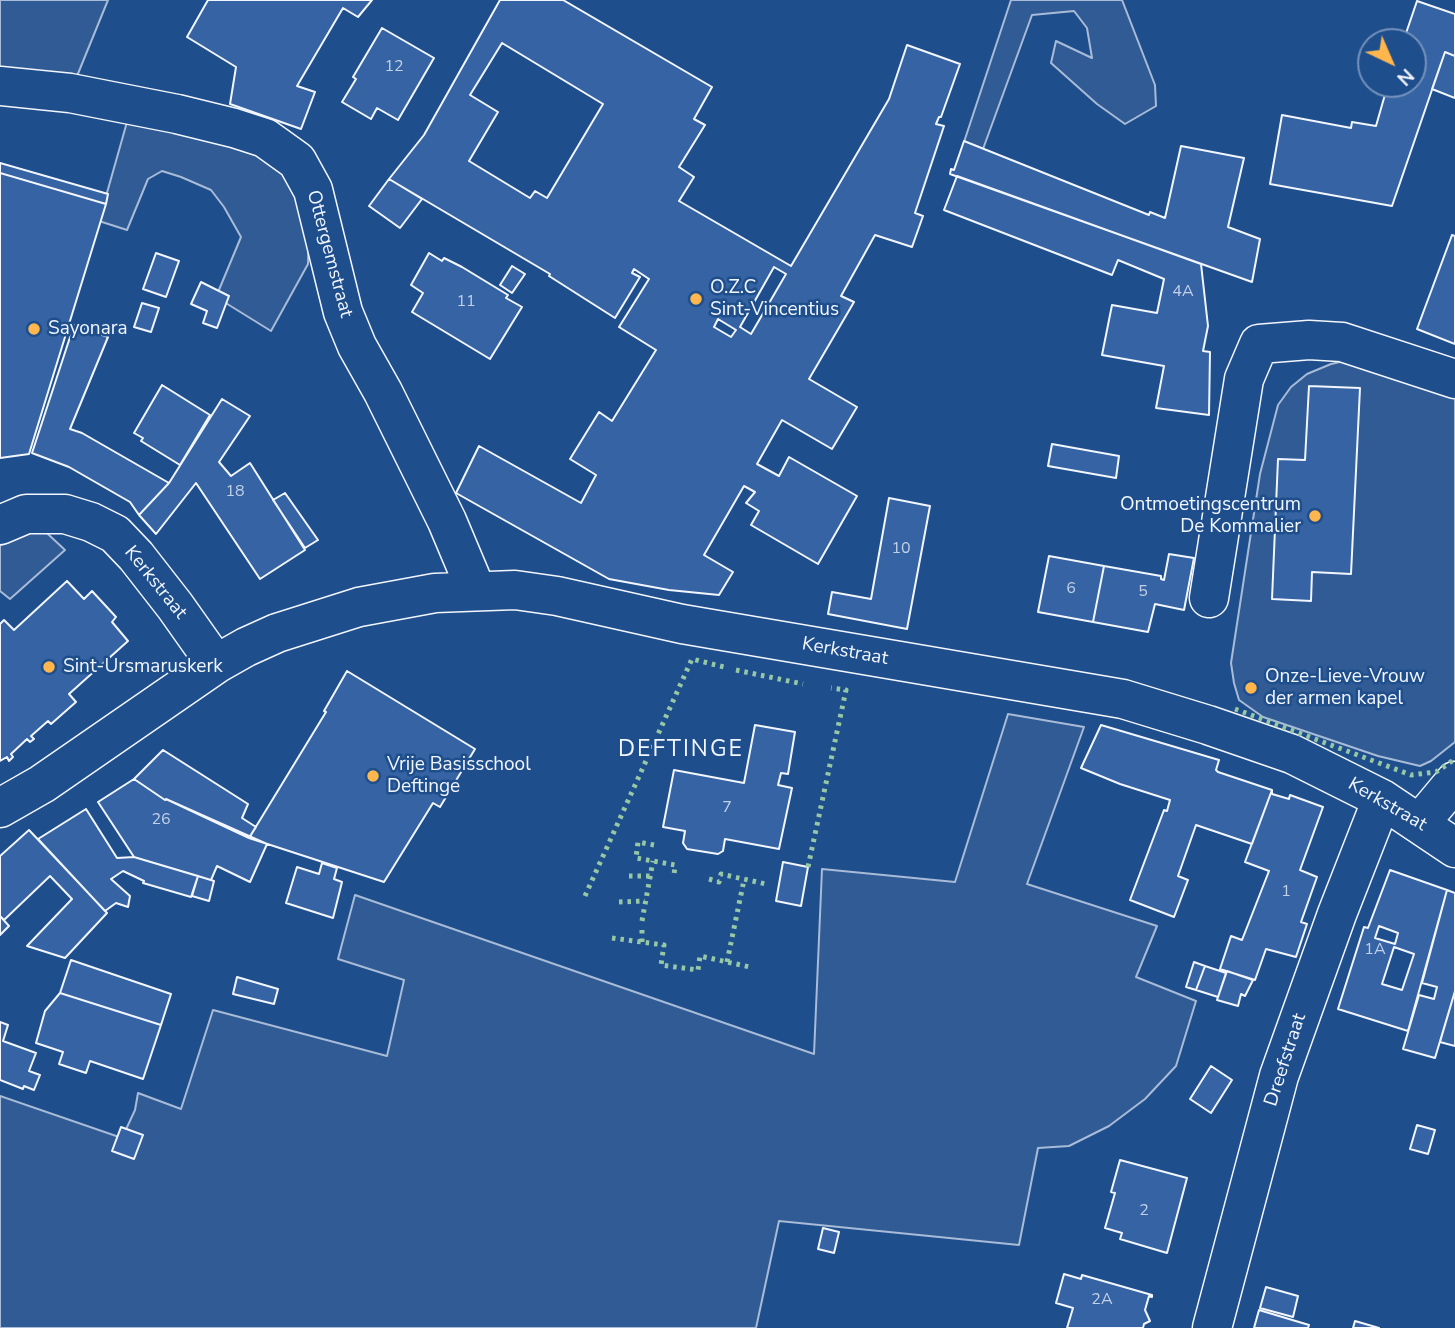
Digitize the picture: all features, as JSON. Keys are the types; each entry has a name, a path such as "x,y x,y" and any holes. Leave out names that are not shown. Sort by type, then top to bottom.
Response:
{"street":[{"name":"Ottergemstraat","path":"0,86 69,93 209,122 265,138 297,161 313,190 342,312 447,521 476,590"},
{"path":"1209,598 1244,379 1259,344 1309,340 1342,342 1455,379"},
{"name":"Kerkstraat","path":"0,525 26,514 65,514 91,522 115,534 167,596 216,664"},
{"name":"Kerkstraat","path":"0,808 42,784 216,664 277,633 359,607 435,593 515,590 557,596 682,624 1124,699 1292,754 1382,799 1455,848"},
{"path":"1420,823 1455,781"},
{"name":"Dreefstraat","path":"1212,1328 1279,1076 1336,914 1382,799"}],"shaded area":[{"path":"0,0 108,0 75,81 0,74"},
{"path":"1011,0 1122,0 1155,85 1156,106 1125,124 1097,104 1051,63 1056,41 1092,58 1087,28 1074,11 1032,15 983,149 964,142"},
{"path":"127,122 186,133 259,156 284,172 309,225 308,264 271,331 216,297 241,237 211,190 162,171 148,179 127,230 99,221"},
{"path":"1353,359 1455,392 1455,742 1420,766 1378,756 1263,717 1239,700 1234,683 1231,663 1260,474 1278,405 1291,387 1307,374"},
{"path":"34,521 65,550 10,599 0,591 0,546"},
{"path":"1008,714 1084,727 1027,884 1157,926 1136,977 1196,1001 1176,1066 1145,1099 1109,1126 1069,1146 1038,1148 1019,1245 779,1221 756,1328 0,1328 0,1096 122,1138 135,1110 138,1093 181,1109 213,1010 387,1056 404,980 338,959 355,895 814,1054 822,869 955,882"}],"building":[{"path":"208,0 372,0 358,17 343,8 297,86 315,92 301,129 230,104 236,67 187,37"},
{"name":"O.Z.C Sint-Vincentius","path":"500,0 563,0 712,87 694,119 705,125 679,167 694,177 679,201 791,266 889,99 907,45 960,64 936,124 944,126 915,213 923,216 912,247 875,235 841,296 854,302 809,379 857,407 832,449 782,420 757,464 779,476 789,457 857,496 818,564 751,525 759,511 746,503 755,492 744,486 704,555 733,572 719,595 669,590 609,579 456,493 479,446 581,503 596,475 570,459 599,412 612,421 656,350 619,327 649,279 634,269 632,273 640,277 615,318 549,276 550,274 389,179 424,135","holes":["502,43 603,104 547,198 535,191 530,198 469,161 498,112 470,95","774,267 786,274 751,334 740,327","718,319 736,330 731,337 714,327"]},
{"path":"1417,1 1455,14 1455,56 1445,52 1392,206 1270,184 1282,115 1351,128 1352,122 1376,126 1384,98 1427,98 1427,28 1408,28"},
{"path":"382,28 434,58 398,120 377,108 371,119 342,102 356,79 353,77"},
{"path":"1445,52 1455,56 1455,98 1432,89"},
{"path":"964,141 1149,215 1150,212 1165,218 1181,146 1244,158 1228,227 1260,239 1252,282 950,174 951,169 954,170"},
{"path":"0,163 108,194 106,204 0,173"},
{"name":"Sayonara","path":"0,173 106,204 29,454 0,458"},
{"path":"957,176 1201,264 1208,326 1203,351 1210,352 1209,415 1156,408 1164,366 1102,355 1112,305 1157,313 1164,279 1118,260 1112,275 944,210"},
{"path":"389,179 422,199 400,228 369,206"},
{"path":"1452,235 1455,236 1455,344 1417,329"},
{"path":"156,253 179,261 166,297 143,289"},
{"path":"429,253 442,261 444,258 462,267 508,295 506,298 522,307 490,359 412,312 423,293 411,285"},
{"path":"512,266 525,274 512,293 500,285"},
{"path":"201,282 229,296 217,328 203,323 207,311 191,304"},
{"path":"142,303 159,308 151,332 134,327"},
{"path":"74,325 108,337 70,429 82,433 169,483 139,515 130,502 69,467 32,453"},
{"path":"162,385 210,415 180,465 141,441 143,438 134,433"},
{"name":"Ontmoetingscentrum De Kommalier","path":"1309,386 1360,388 1351,574 1312,572 1311,601 1272,599 1278,459 1305,460"},
{"path":"222,399 250,416 219,462 231,476 250,463 305,550 260,579 196,483 156,534 139,515 169,483"},
{"path":"1052,444 1119,456 1116,478 1048,466"},
{"path":"285,493 318,540 305,548 273,500"},
{"path":"889,498 930,506 907,629 828,614 832,592 871,599"},
{"path":"1169,554 1194,558 1184,610 1155,604 1148,632 1093,622 1104,566 1161,576 1164,580"},
{"path":"1049,556 1104,566 1093,622 1038,612"},
{"name":"Sint-Ursmaruskerk","path":"67,581 84,599 92,591 116,617 112,622 128,641 69,694 76,702 51,724 48,721 31,736 34,739 30,742 27,739 11,754 13,757 9,761 7,757 0,761 0,624 4,620 14,630"},
{"name":"Vrije Basisschool Deftinge","path":"347,671 475,749 440,807 433,803 384,882 249,838 326,712 324,711"},
{"path":"755,725 795,732 788,774 781,773 778,785 792,788 779,849 725,839 723,851 718,854 687,849 683,843 685,831 663,827 674,770 744,783"},
{"path":"1101,725 1219,760 1216,770 1218,772 1272,790 1252,844 1196,825 1178,876 1188,880 1174,917 1130,900 1170,800 1081,768"},
{"path":"163,750 248,804 242,818 256,827 249,838 165,800 134,779"},
{"path":"134,779 165,800 267,844 250,882 217,866 211,880 134,857 98,802"},
{"path":"1272,790 1272,794 1289,799 1290,795 1323,807 1300,870 1317,877 1301,922 1307,924 1296,957 1266,949 1255,980 1220,969 1231,936 1242,940 1269,871 1245,862"},
{"path":"86,809 117,858 134,857 198,876 191,897 143,883 144,881 123,871 111,879 130,896 128,907 116,903 105,911 38,839"},
{"path":"29,830 107,913 65,958 27,946 72,899 50,876 4,920 0,916 0,856"},
{"path":"783,862 808,867 801,906 776,901"},
{"path":"322,863 337,868 334,879 342,882 333,918 286,903 297,867 319,874"},
{"path":"1390,870 1447,890 1408,1031 1338,1009 1364,927 1368,928","holes":["1379,926 1398,933 1395,944 1375,938","1394,947 1414,954 1402,990 1382,984"]},
{"path":"198,876 214,881 209,901 192,896"},
{"path":"1447,890 1455,893 1455,991 1435,1058 1403,1049 1419,995 1434,999 1437,987 1422,983"},
{"path":"0,916 9,926 0,935"},
{"path":"71,960 171,994 161,1025 60,993"},
{"path":"1194,962 1205,966 1196,990 1186,987"},
{"path":"1205,966 1226,973 1218,997 1196,990"},
{"path":"1227,971 1253,980 1245,996 1241,994 1238,1006 1217,1000"},
{"path":"237,977 278,989 274,1004 233,994"},
{"path":"1455,991 1455,1046 1440,1042"},
{"path":"60,993 161,1025 143,1079 90,1061 86,1073 59,1064 63,1052 36,1043 45,1011"},
{"path":"0,1022 8,1025 3,1041 36,1053 29,1071 40,1075 34,1090 24,1086 23,1089 0,1080"},
{"path":"1211,1066 1232,1080 1211,1113 1190,1099"},
{"path":"1417,1125 1435,1130 1428,1154 1410,1149"},
{"path":"121,1127 143,1135 134,1159 112,1151"},
{"path":"1120,1160 1187,1178 1167,1253 1120,1239 1122,1233 1105,1228 1115,1193 1111,1192"},
{"path":"823,1228 839,1232 834,1253 818,1249"},
{"path":"1064,1274 1081,1279 1082,1275 1152,1295 1149,1296 1145,1310 1150,1321 1144,1324 1143,1328 1067,1328 1073,1308 1056,1303"},
{"path":"1266,1287 1298,1296 1293,1317 1260,1308"},
{"path":"1259,1310 1309,1325 1308,1328 1254,1328"},
{"path":"1355,1321 1379,1328 1353,1328"}],"hedge":[{"path":"585,896 692,659 724,667"},
{"path":"736,670 803,684"},
{"path":"808,867 846,690 831,688"},
{"path":"1235,709 1411,775 1436,772 1455,759"},
{"path":"654,845 638,842 636,858 675,865 674,876"},
{"path":"642,921 653,861"},
{"path":"709,879 719,882 721,874 766,884"},
{"path":"629,876 650,876"},
{"path":"727,962 744,880"},
{"path":"619,902 645,901"},
{"path":"642,930 642,942"},
{"path":"612,938 664,945 661,965 698,970 700,956 750,967"}],"place":[{"name":"O.Z.C Sint-Vincentius","path":"696,299"},
{"name":"Sayonara","path":"34,329"},
{"name":"Ontmoetingscentrum De Kommalier","path":"1315,516"},
{"name":"Sint-Ursmaruskerk","path":"49,667"},
{"name":"Onze-Lieve-Vrouw der armen kapel","path":"1251,688"},
{"name":"Vrije Basisschool Deftinge","path":"373,776"}],"district":[{"name":"DEFTINGE","path":"681,750"}]}
